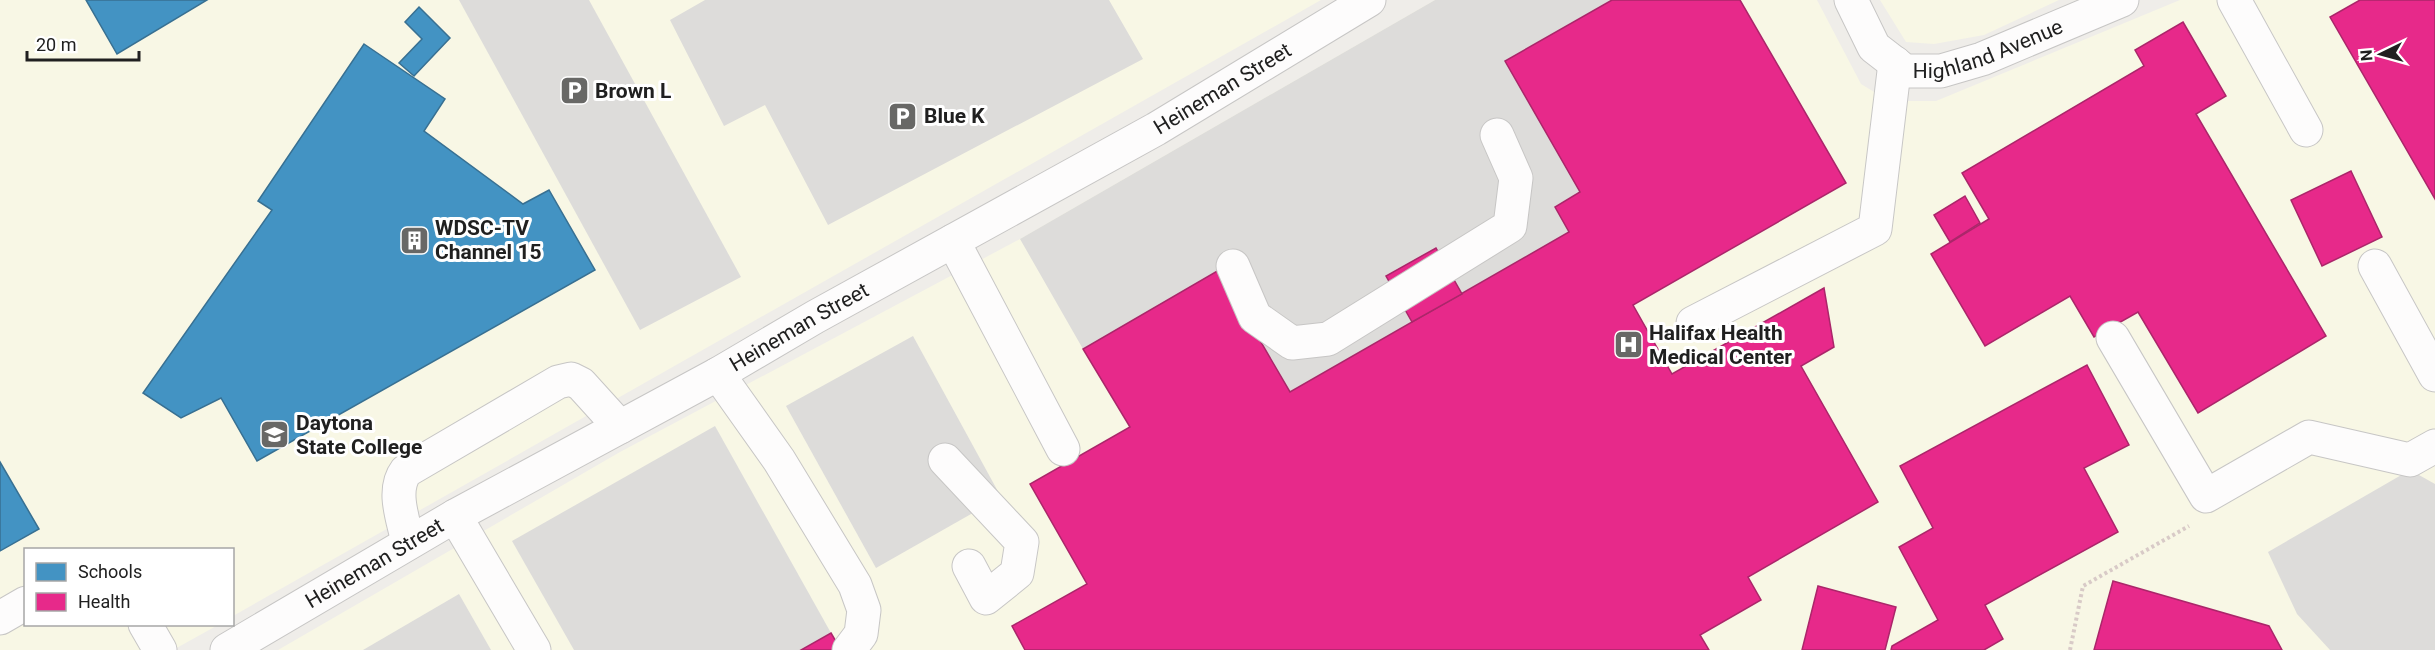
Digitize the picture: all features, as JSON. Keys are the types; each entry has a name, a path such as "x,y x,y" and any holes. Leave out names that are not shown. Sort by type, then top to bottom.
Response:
{"street":[{"name":"Heineman Street","path":"227,650 455,516 718,374 1156,129 1369,0"},
{"name":"Highland Avenue","path":"1851,0 1874,47 1894,63 1905,70 1941,71 1982,59 2122,0"},
{"path":"2234,0 2306,129"},
{"path":"1693,323 1875,229 1894,63"},
{"path":"1233,266 1255,317 1292,343 1328,339 1510,226 1516,178 1497,135"},
{"path":"953,241 1063,449"},
{"path":"2375,266 2435,375"},
{"path":"2112,338 2206,496 2309,437 2410,460 2435,446"},
{"path":"718,374 779,460 855,585 864,610 861,634 849,650"},
{"path":"408,543 398,492 400,478 406,471 558,382 571,379 581,384 620,427"},
{"path":"945,460 1022,543 1017,573 986,598 969,566"},
{"path":"455,516 534,650"},
{"path":"0,618 24,604"},
{"path":"146,626 160,650"}],"shaded area":[{"name":"Daytona State College","path":"0,0 1321,0 234,615 234,548 24,548 24,626 216,626 173,650 0,650"},
{"name":"Brown L","path":"459,0 589,0 741,277 640,330"},
{"name":"Blue K","path":"705,0 1109,0 1143,59 828,225 765,105 724,126 670,20"},
{"name":"Halifax Health Medical Center","path":"1435,0 1817,0 1861,84 1889,101 1936,101 2180,0 2435,0 2435,650 278,650 620,452 1020,239"},
{"path":"1435,0 1612,0 1580,192 1555,207 1569,232 1290,392 1219,270 1083,349 1020,239"},
{"path":"1880,0 2059,0 1984,35 1934,44 1906,42"},
{"path":"913,336 1001,497 876,568 786,406"},
{"path":"715,426 831,633 801,650 574,650 512,541"},
{"path":"2410,470 2435,484 2435,650 2330,650 2297,614 2268,552"},
{"path":"459,594 491,650 363,650"}],"building: Schools":[{"path":"86,0 207,0 117,54"},
{"path":"419,7 450,38 414,76 399,63 422,39 405,22"},
{"name":"WDSC-TV Channel 15","path":"364,44 445,99 424,131 523,204 549,190 595,270 257,461 221,398 181,418 143,393 272,210 258,201"},
{"path":"0,462 39,529 0,551"}],"building: Health":[{"name":"Halifax Health Medical Center","path":"1612,0 1740,0 1846,183 1633,305 1672,374 1824,288 1834,347 1801,366 1878,502 1748,577 1761,600 1700,635 1709,650 1025,650 1012,626 1087,584 1030,484 1130,427 1083,349 1219,270 1290,392 1569,232 1555,207 1580,192 1505,61"},
{"path":"2360,0 2435,0 2435,199 2330,17"},
{"path":"2183,22 2226,96 2196,114 2326,336 2198,413 2138,312 2094,337 2070,296 1985,346 1931,254 1989,219 1962,173 2144,66 2135,50"},
{"path":"2351,171 2382,237 2322,266 2291,200"},
{"path":"1965,196 1980,223 1950,242 1934,215"},
{"path":"1436,248 1462,294 1412,322 1386,276"},
{"path":"2087,365 2129,445 2084,468 2118,532 1985,605 2003,639 1984,650 1891,650 1892,646 1938,620 1899,547 1933,528 1900,466"},
{"path":"2113,581 2269,626 2282,650 2094,650"},
{"path":"1818,586 1896,607 1885,650 1802,650"},
{"path":"831,633 841,650 801,650"}],"place":[{"name":"Brown L","path":"574,91"},
{"name":"Blue K","path":"903,116"},
{"name":"WDSC-TV Channel 15","path":"414,240"},
{"name":"Halifax Health Medical Center","path":"1628,345"},
{"name":"Daytona State College","path":"275,435"}]}
